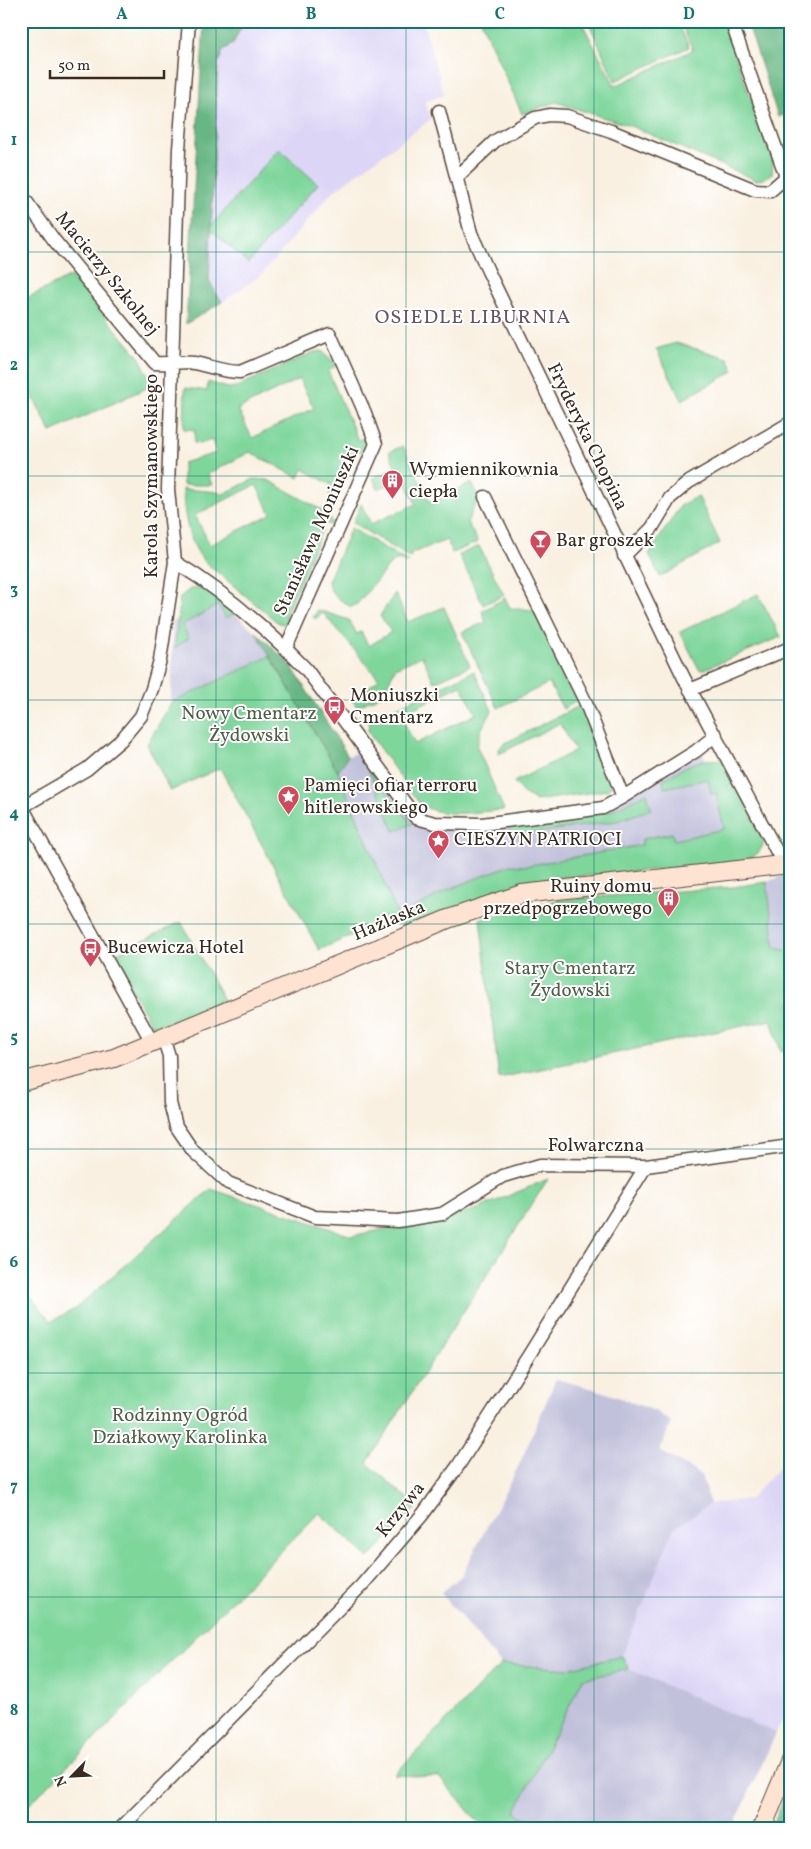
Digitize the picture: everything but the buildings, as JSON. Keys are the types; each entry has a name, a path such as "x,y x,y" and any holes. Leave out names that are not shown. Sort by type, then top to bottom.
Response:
{"street":[{"name":"Karola Szymanowskiego","path":"22,806 87,769 122,740 141,716 152,690 160,660 175,562 168,489 171,365 174,330 179,149 189,21"},
{"path":"457,177 495,141 535,118 549,115 567,116 611,131 755,190 770,191 788,182 731,21"},
{"name":"Fryderyka Chopina","path":"439,111 471,233 624,556 690,690 787,864"},
{"name":"Macierzy Szkolnej","path":"21,194 54,240 155,363 171,365"},
{"name":"Stanisława Moniuszki","path":"171,365 193,363 226,372 240,372 330,334 365,413 376,444 286,648"},
{"path":"624,556 652,528 670,498 690,482 790,423"},
{"path":"485,497 585,701 623,798"},
{"name":"Stanisława Moniuszki","path":"175,562 204,580 286,648 306,669 416,818 435,823 500,823 603,808 623,798 696,751 716,735"},
{"path":"690,690 790,648"},
{"name":"Folwarczna","path":"22,806 169,1056 170,1103 176,1126 194,1152 228,1183 315,1217 398,1221 442,1214 503,1176 540,1165 646,1166 790,1146"},
{"name":"Hażlaska","path":"21,1082 114,1058 448,919 522,894 787,864"},
{"name":"Krzywa","path":"121,1828 330,1618 395,1549 458,1466 646,1166"},
{"path":"762,1828 790,1761"}],"shaded area":[{"path":"238,21 423,21 444,95 425,102 431,119 332,192 262,274 222,302 209,281 218,64 223,49 233,43 241,27"},
{"path":"217,599 256,632 270,656 171,703 173,622"},
{"path":"358,752 413,820 436,828 603,810 684,762 703,754 717,785 730,834 523,870 398,916 338,772 348,756"},
{"path":"790,873 790,951 775,948 767,882"},
{"path":"556,1379 601,1391 655,1411 671,1422 660,1451 701,1475 710,1504 674,1528 622,1656 567,1669 501,1664 441,1593 462,1575 520,1463"},
{"path":"790,1456 790,1705 776,1733 629,1669 622,1656 674,1527 710,1504 750,1499"},
{"path":"629,1669 776,1733 733,1828 542,1828 515,1813 583,1678"}],"green space":[{"path":"204,21 238,21 241,27 233,44 223,50 218,64 209,281 222,302 186,324"},
{"path":"481,21 581,21 615,86 693,50 680,21 723,21 773,159 772,174 763,179 756,180 633,127 556,102 522,114"},
{"path":"588,21 677,21 689,47 615,81"},
{"path":"747,21 790,21 790,113 778,117"},
{"path":"279,149 318,184 248,263 209,228"},
{"path":"71,276 140,358 153,385 51,432 21,374 21,301"},
{"path":"676,343 728,358 734,371 682,400 656,349"},
{"path":"322,351 337,365 328,371 358,440 368,437 369,443 364,454 357,450 338,495 329,495 333,486 303,469 299,478 250,452 208,474 212,485 183,485 183,463 216,453 212,440 199,444 194,443 195,430 184,429 185,388 207,391 208,382 228,388 236,387 314,352","holes":["299,379 314,408 252,438 238,409"]},
{"path":"403,446 430,502 472,483 479,498 467,522 478,542 452,553 447,540 412,553 410,558 353,523 361,504 371,524 416,504 404,478 378,489 373,478 396,468 389,452"},
{"path":"254,479 268,480 327,513 334,526 325,523 285,616 294,620 283,624 277,622 205,562 199,554 190,537 184,508 183,489 219,492 221,495","holes":["256,485 271,514 210,545 195,515"]},
{"path":"698,496 720,543 660,577 649,554 681,505"},
{"path":"351,528 408,562 406,563 399,559 392,562 357,604 351,607 333,594 328,581"},
{"path":"479,546 504,595 483,605 459,555"},
{"path":"207,587 236,613 226,618 218,605 182,625 189,638 175,648 180,597 190,589"},
{"path":"395,593 408,622 444,607 470,666 434,682 422,656 395,668 383,694 357,707 352,700 379,679 323,613 315,619 313,617 318,610 349,620 357,634 361,632 369,646 391,632 380,616"},
{"path":"758,594 781,637 702,670 699,669 680,632"},
{"path":"505,598 510,608 534,610 579,700 563,709 549,683 498,708 462,632 486,622 482,611"},
{"path":"256,632 290,664 348,756 338,772"},
{"name":"Nowy Cmentarz Żydowski","path":"270,656 338,772 398,916 450,889 510,865 525,866 642,845 642,839 672,833 674,840 724,829 716,793 711,794 708,779 664,788 663,780 699,761 723,761 764,839 763,845 761,850 754,856 734,863 535,880 403,928 397,916 319,950 220,768 170,791 147,744 171,703"},
{"path":"474,671 492,711 481,730 477,747 504,810 448,813 428,808 419,803 368,732 369,720","holes":["461,685 476,714 415,744 400,715"]},
{"path":"581,705 613,785 607,790 536,801 522,792 514,782 575,751 560,723 499,754 499,749 503,744"},
{"path":"368,768 412,824 394,831"},
{"path":"647,793 651,809 617,821 515,836 508,827 611,811"},
{"name":"Stary Cmentarz Żydowski","path":"767,882 775,948 790,951 790,1048 781,1052 771,1020 499,1078 480,919 557,900 733,887"},
{"path":"181,922 224,1000 163,1031 150,1023 113,955"},
{"name":"Rodzinny Ogród Działkowy Karolinka","path":"548,1179 367,1463 417,1507 369,1558 319,1513 21,1813 21,1285 51,1321 75,1309 211,1189 352,1236 475,1210"},
{"path":"622,1656 629,1669 583,1679 515,1812 542,1828 483,1828 439,1777 394,1775 501,1664 567,1669"},
{"path":"790,1781 790,1828 772,1828"}],"place":[{"name":"Wymiennikownia ciepła","path":"393,500"},
{"name":"Bar groszek","path":"540,560"},
{"name":"Moniuszki Cmentarz","path":"334,726"},
{"name":"Pamięci ofiar terroru hitlerowskiego","path":"288,816"},
{"name":"CIESZYN PATRIOCI","path":"438,859"},
{"name":"Ruiny domu przedpogrzebowego","path":"668,917"},
{"name":"Bucewicza Hotel","path":"91,967"}],"district":[{"name":"OSIEDLE LIBURNIA","path":"473,318"}]}
